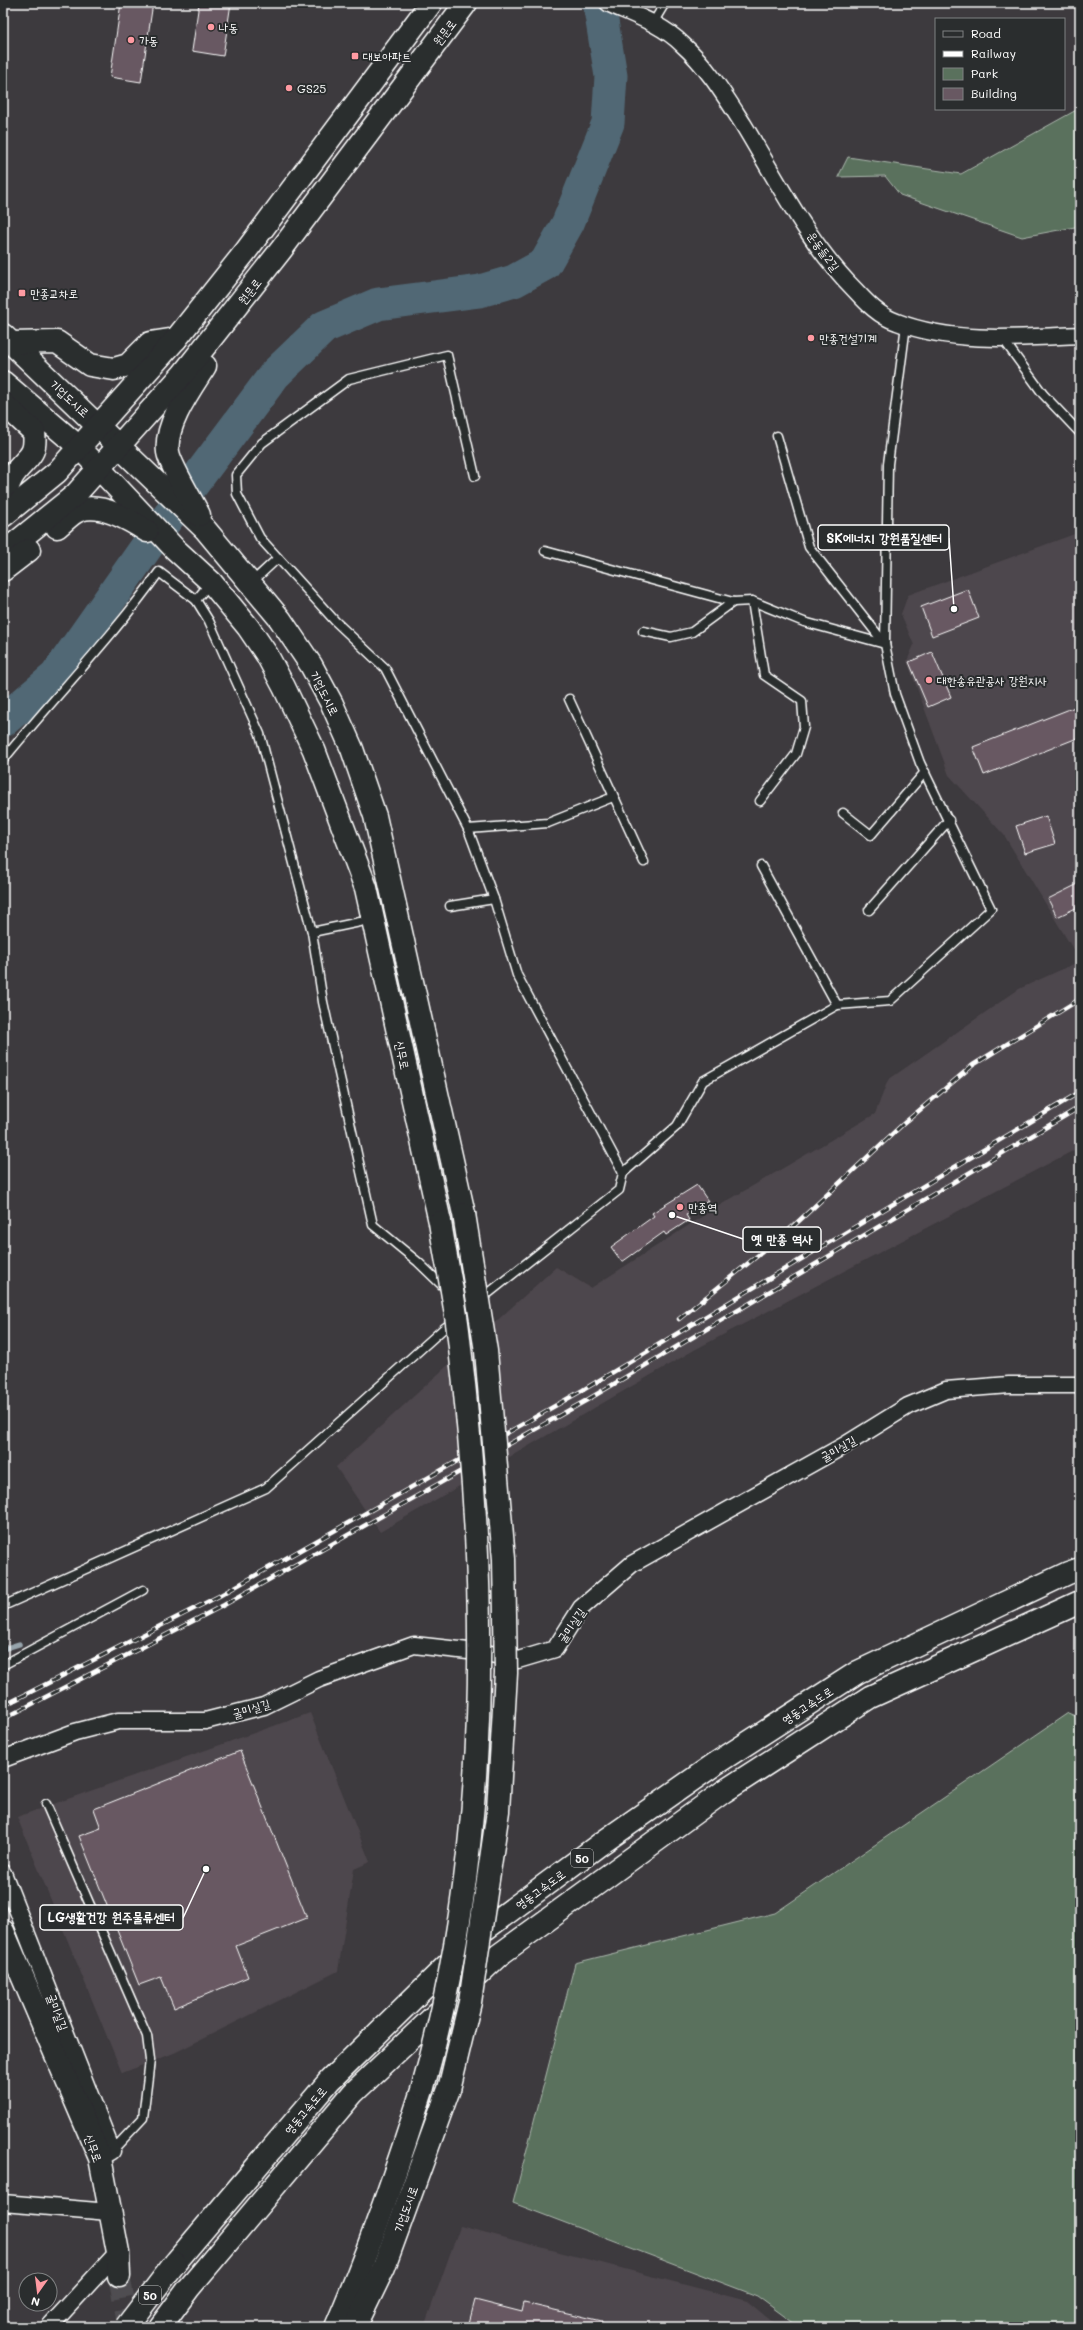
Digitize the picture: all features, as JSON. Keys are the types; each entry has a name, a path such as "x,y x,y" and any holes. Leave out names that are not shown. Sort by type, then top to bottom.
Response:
{"main road":[{"path":"3,516 57,472 176,339 246,251 431,3"},
{"name":"원문로","path":"3,553 75,495 183,374 251,288 466,3"},
{"path":"205,529 168,453 168,436 188,392 248,302 251,288"},
{"path":"8,339 57,342 90,365 114,369 128,364 150,343 176,339"},
{"name":"기업도시로","path":"8,339 99,425 205,529 280,619 311,665 332,704 363,781 375,816 464,1214 486,1352 504,1559 506,1673 498,1811 470,2002 449,2089 384,2266 355,2327"},
{"path":"3,382 101,467 117,489 175,549 211,582"},
{"path":"3,403 34,432 36,445 31,457 13,474 3,500"},
{"path":"3,570 78,510 90,508 126,517 175,549"},
{"name":"신무로","path":"211,582 248,627 267,655 284,686 314,750 366,888 440,1222 459,1337 479,1574 480,1675 474,1818 460,1923 440,2028 423,2087"},
{"name":"영동고속도로","path":"126,2327 175,2263 330,2080 480,1933 599,1845 715,1764 858,1672 1068,1573 1080,1569"},
{"name":"50","path":"160,2327 189,2288 353,2093 499,1955 723,1792 870,1697 1080,1602"},
{"name":"신무로","path":"3,1931 43,2027 106,2154 109,2212 118,2252 119,2276"},
{"name":"기업도시로","path":"336,2327 364,2263 395,2175 423,2087"}],"street":[{"name":"운동들2길","path":"608,3 652,23 683,44 705,68 729,103 820,249 845,281 873,310 906,325 929,332 1003,339 1080,335"},
{"name":"굴미실길","path":"3,1760 76,1732 118,1721 205,1721 264,1706 319,1679 414,1645 486,1653 518,1660 555,1649 581,1608 632,1564 838,1448 908,1406 946,1390 1009,1385 1080,1385"},
{"name":"굴미실길","path":"3,1873 106,2154"},
{"path":"3,2203 109,2212"},
{"path":"49,2327 118,2252"}],"lane":[{"path":"652,23 665,3"},
{"path":"3,1606 266,1488 442,1330 619,1190 623,1173 677,1126 703,1081 837,1004 890,1001 991,909 925,772 895,694 885,644 888,464 906,325"},
{"path":"1003,339 1043,394 1080,433"},
{"path":"475,476 447,355 349,379 262,443 236,475 237,494 260,538 335,621 385,668 468,828 494,898 517,974 623,1173"},
{"path":"777,436 809,547 885,644"},
{"path":"545,551 733,602 752,601 804,622 885,644"},
{"path":"251,583 278,558"},
{"path":"3,760 44,709 137,602 158,572 196,600 209,622 260,734 312,932 323,1002 373,1225 418,1262 467,1310"},
{"path":"196,600 211,582"},
{"path":"752,601 764,675 802,701 804,727 796,754 760,801"},
{"path":"643,631 671,637 692,632 733,602"},
{"path":"569,699 644,862"},
{"path":"843,813 871,835 925,772"},
{"path":"468,828 548,823 613,797"},
{"path":"870,910 949,820"},
{"path":"761,866 837,1004"},
{"path":"450,906 494,898"},
{"path":"312,932 360,922"},
{"path":"3,1665 142,1590"},
{"path":"46,1804 147,2036 150,2060 143,2118 106,2154"}],"shaded area":[{"path":"1080,532 1080,944 1073,949 1004,835 949,775 907,661 914,645 901,614 908,595"},
{"path":"1080,961 1080,1147 696,1349 380,1532 336,1467 556,1267 591,1288 722,1204 875,1114 888,1080 1019,989"},
{"path":"310,1713 370,1862 354,1869 338,1971 174,2053 122,2073 17,1817"},
{"path":"460,2226 747,2301 779,2327 424,2327"}],"green space":[{"path":"1080,108 1080,226 1022,237 900,195 885,176 838,177 848,157 961,174"},
{"path":"1068,1713 1080,1718 1080,2327 799,2327 757,2296 513,2203 575,1963 775,1913"}],"building":[{"name":"가동","path":"121,3 153,3 141,82 110,77"},
{"name":"나동","path":"199,3 231,3 223,56 192,51"},
{"path":"968,589 979,618 932,636 921,607"},
{"path":"932,652 951,697 928,707 909,662"},
{"path":"1080,705 1080,737 984,775 973,747"},
{"path":"1046,816 1055,844 1025,853 1016,826"},
{"path":"1080,883 1080,906 1057,917 1048,899"},
{"path":"697,1185 708,1201 686,1215 689,1220 666,1235 664,1232 622,1262 611,1247 654,1216 652,1213"},
{"path":"240,1751 307,1918 236,1946 248,1977 174,2008 161,1977 139,1985 79,1836 101,1828 94,1809"},
{"path":"475,2300 522,2312 524,2303 602,2321 601,2327 468,2327"}],"waterway":[{"path":"3,721 56,676 157,532 275,374 324,327 378,304 480,291 514,281 545,264 568,223 608,123 611,76 599,3"},
{"path":"3,1649 19,1644"}],"tunnel":[{"path":"119,2276 129,2327"}],"railway":[{"path":"679,1319 787,1232 902,1125 973,1065 1080,999"},
{"path":"3,1706 219,1596 583,1390 1080,1092"},
{"path":"3,1719 224,1605 587,1400 1080,1107"}],"place":[{"name":"나동","path":"211,27"},
{"name":"가동","path":"131,40"},
{"name":"대보아파트","path":"355,56"},
{"name":"GS25","path":"289,88"},
{"name":"만종교차로","path":"22,293"},
{"name":"만종건설기계","path":"811,338"},
{"name":"SK에너지 강원품질센터","path":"954,609"},
{"name":"대한송유관공사 강원지사","path":"929,680"},
{"name":"만종역","path":"680,1207"},
{"name":"옛 만종 역사","path":"672,1215"},
{"name":"LG생활건강 원주물류센터","path":"206,1869"}]}
